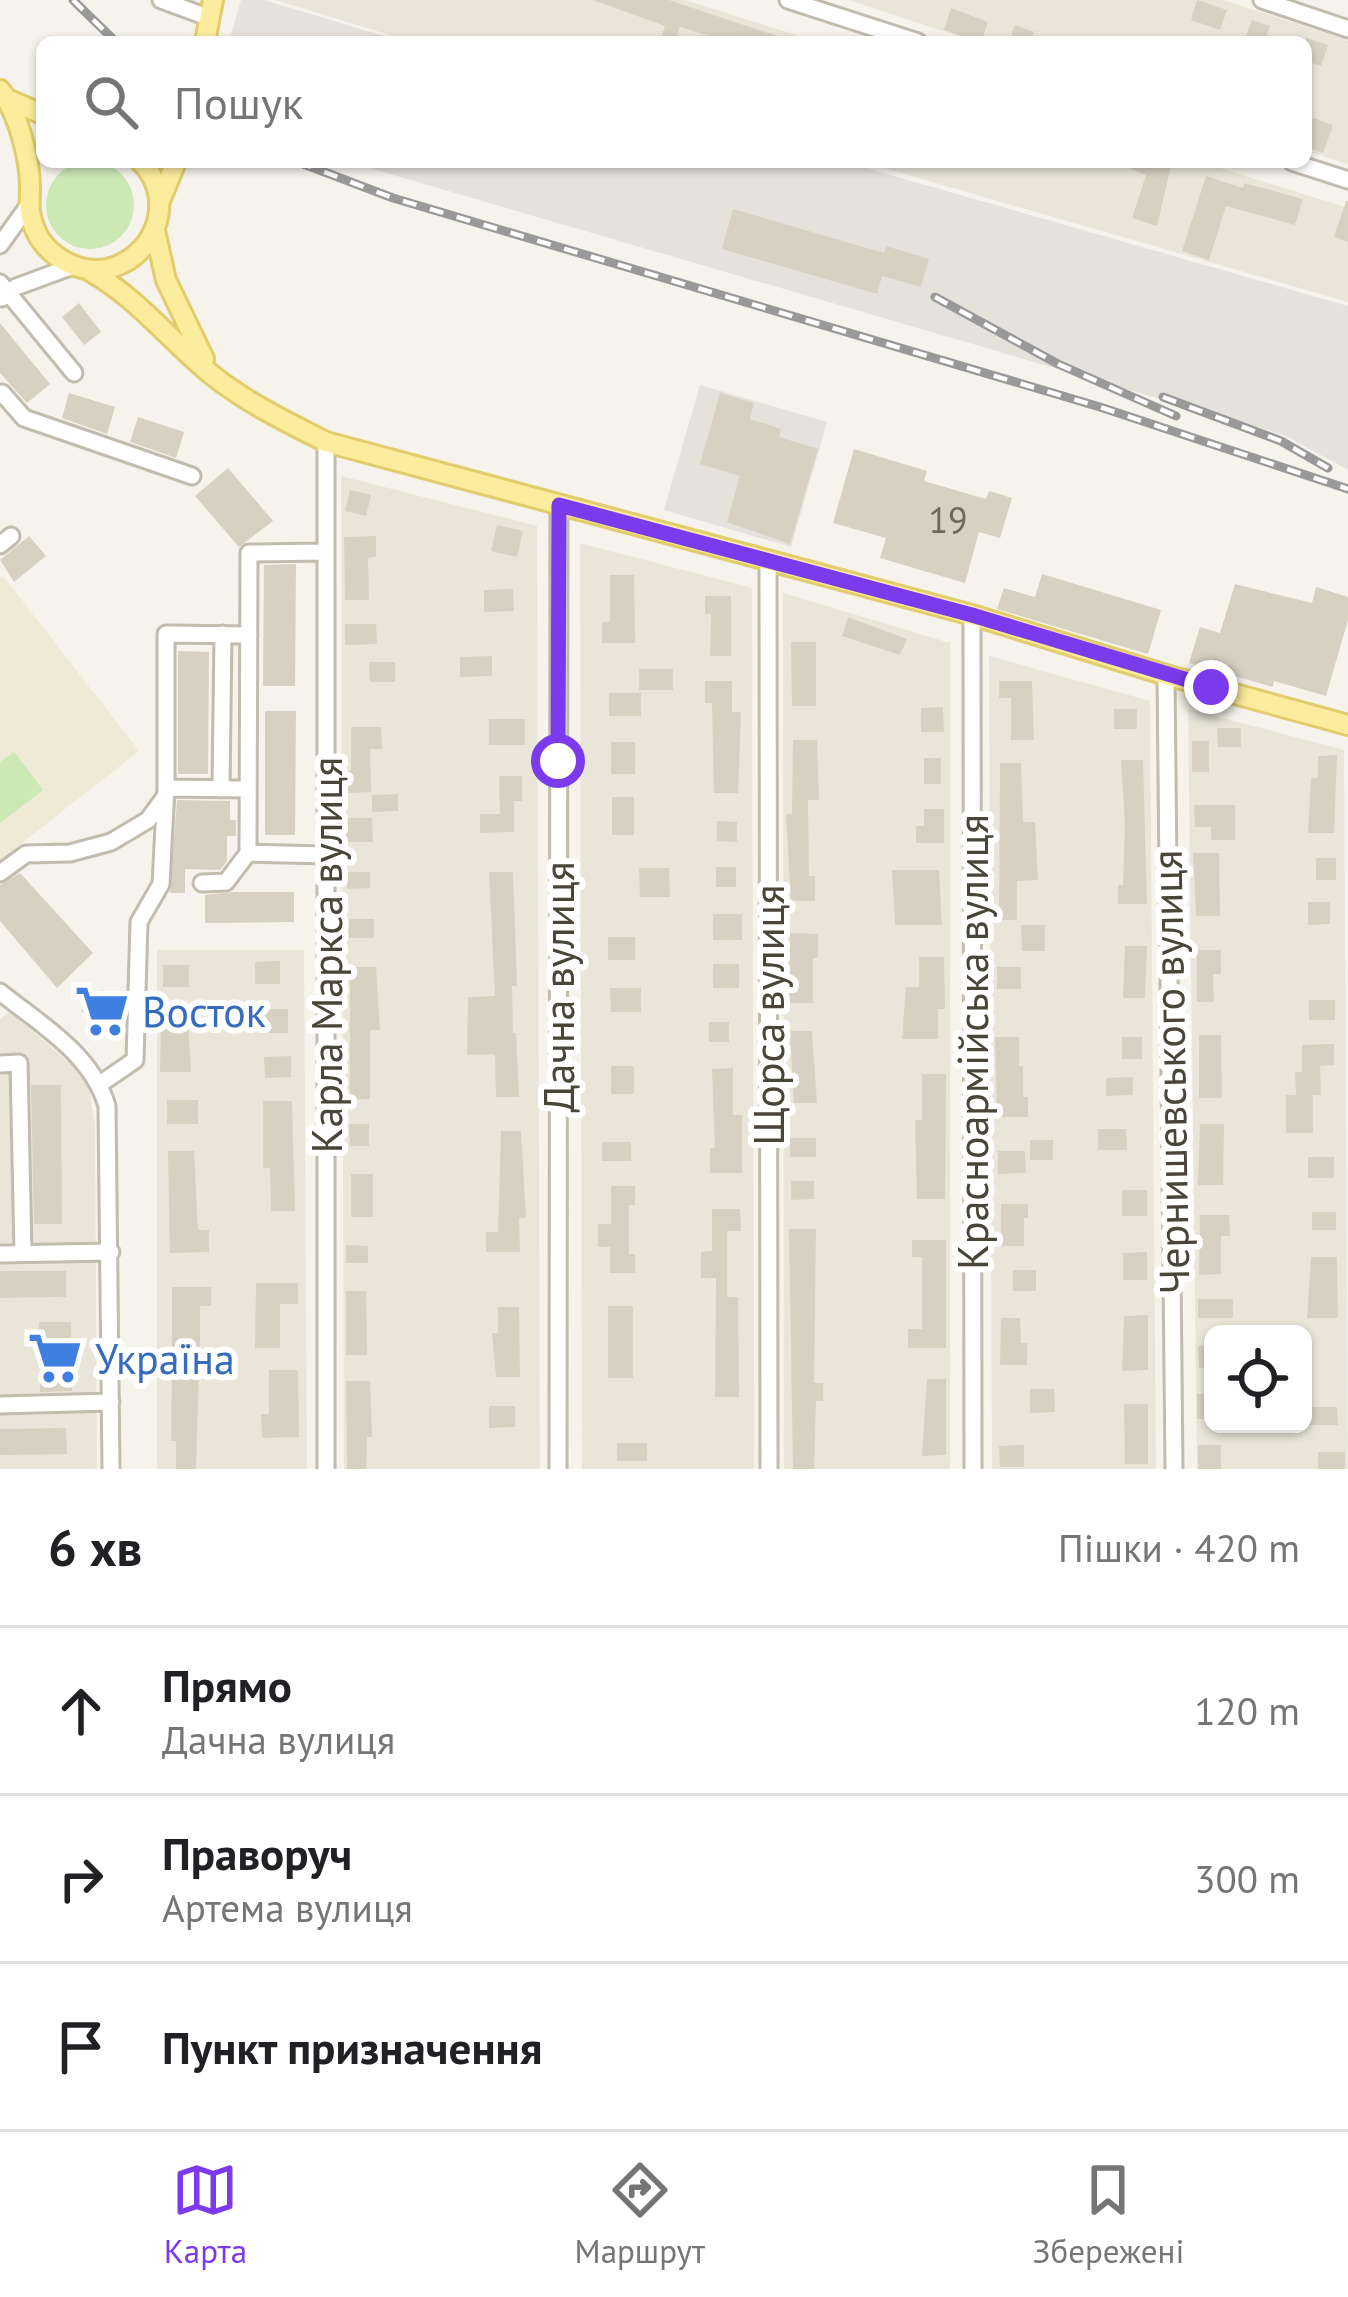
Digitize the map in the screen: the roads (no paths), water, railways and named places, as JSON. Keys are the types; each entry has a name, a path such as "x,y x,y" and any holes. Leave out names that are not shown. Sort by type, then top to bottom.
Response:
{"main road":[{"path":"4,94 36,111"},
{"path":"4,94 30,185"},
{"path":"38,168 30,185 28,206 34,229 47,249 126,291 211,374 266,412 326,442 972,615 1166,675 1348,724"},
{"path":"147,168 160,201"},
{"path":"174,168 160,201 155,231 166,280 211,374"},
{"path":"82,268 126,262 155,231"}],"street":[{"path":"161,0 212,9"},
{"path":"788,0 899,36"},
{"path":"1262,0 1348,29"},
{"path":"1312,168 1348,179"},
{"path":"0,245 28,206"},
{"path":"74,373 3,292 82,268"},
{"path":"0,395 24,418 192,476"},
{"name":"Карла Маркса вулиця","path":"326,442 326,1469"},
{"name":"Дачна вулиця","path":"558,1469 559,505"},
{"path":"202,883 226,882 248,853 249,553 326,552"},
{"name":"Щорса вулиця","path":"768,562 769,1469"},
{"name":"Красноармійська вулиця","path":"972,615 973,1469"},
{"path":"100,1084 135,1060 139,922 161,884 166,634 249,635"},
{"path":"221,789 223,634"},
{"name":"Чернишевського вулиця","path":"1166,675 1174,1469"},
{"path":"166,792 248,789"},
{"path":"0,873 26,854 70,854 111,842 148,820 166,792"},
{"path":"248,853 326,855"},
{"path":"0,992 78,1055 100,1084 107,1106 111,1469"},
{"path":"0,1064 19,1063 22,1253"},
{"path":"0,1254 111,1252"},
{"path":"0,1405 111,1402"}],"railway":[{"path":"73,0 110,36"},
{"path":"314,168 393,198 1100,407 1348,489"},
{"path":"935,297 1058,364 1176,416"},
{"path":"1163,397 1281,441 1328,468"}],"place":[{"name":"Восток","path":"102,1011"},
{"name":"Україна","path":"55,1358"}]}
